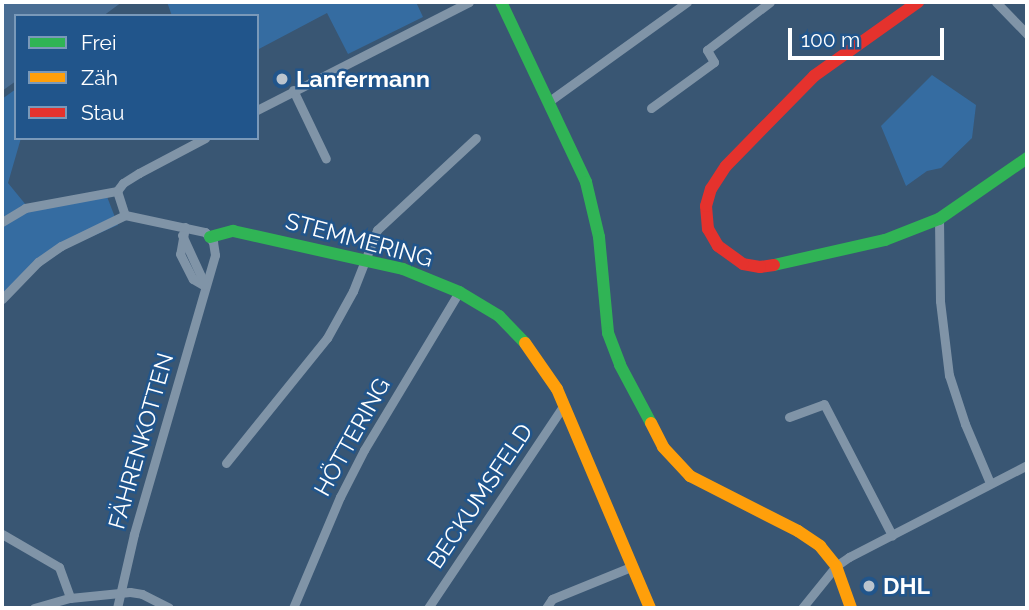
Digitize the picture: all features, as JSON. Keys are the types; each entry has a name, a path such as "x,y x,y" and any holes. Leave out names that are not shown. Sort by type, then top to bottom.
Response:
{"street":[{"path":"259,109 469,2"},
{"path":"501,2 586,182 595,213 606,321 611,342 663,447 690,476 810,538 827,552 836,566 851,608"},
{"path":"548,102 687,2"},
{"path":"651,108 714,62 707,50 770,2"},
{"path":"918,2 827,65 768,122 715,182 705,213 708,229 718,246 743,264 760,267 836,253 910,232 939,219 1027,159"},
{"path":"996,2 1027,34"},
{"path":"293,90 326,159"},
{"path":"226,463 321,346 353,290 377,230 476,138"},
{"path":"2,222 25,208 117,191 123,183 139,173 201,140"},
{"path":"2,299 38,262 61,246 125,215 117,191"},
{"name":"STEMMERING","path":"125,215 183,231 205,232 212,242 233,231 366,260 403,270 459,292 494,312 535,354 564,405 650,608"},
{"path":"939,219 940,301 946,356 956,398 990,483"},
{"path":"183,231 180,254 193,279 205,286"},
{"name":"FÄHRENKOTTEN","path":"117,608 205,286 212,242"},
{"name":"HÖTTERING","path":"293,608 340,497 364,450 459,292"},
{"path":"789,417 824,404 892,535"},
{"name":"BECKUMSFELD","path":"428,608 564,405"},
{"path":"802,608 836,566 1027,465"},
{"path":"2,534 59,568 70,598"},
{"path":"546,608 552,599 631,567"},
{"path":"34,608 70,598 142,594 169,608"}],"shaded area":[{"path":"2,2 122,2 106,14 14,14 14,82 2,91"},
{"path":"167,2 416,2 423,17 348,54 327,13 259,49 259,14 171,14"},
{"path":"932,75 976,105 972,138 941,168 927,171 906,186 881,126"},
{"path":"14,90 14,140 20,140 8,183 26,205 2,218 2,99"},
{"path":"106,194 118,225 68,247 23,278 2,297 2,226 26,210"}],"traffic: fast":[{"path":"501,2 586,182 599,237 608,333 620,365 651,423"},
{"path":"774,265 885,240 939,219 1027,158"},
{"path":"210,237 233,231 403,269 459,292 499,316 525,343"}],"traffic: slow":[{"path":"525,343 557,389 650,608"},
{"path":"651,423 663,447 690,476 798,531 820,546 836,566 851,608"}],"traffic: jam":[{"path":"774,265 760,267 743,264 718,246 708,229 706,206 711,189 726,166 814,76 918,2"}],"place":[{"name":"Lanfermann","path":"282,79"},
{"name":"DHL","path":"869,586"}]}
